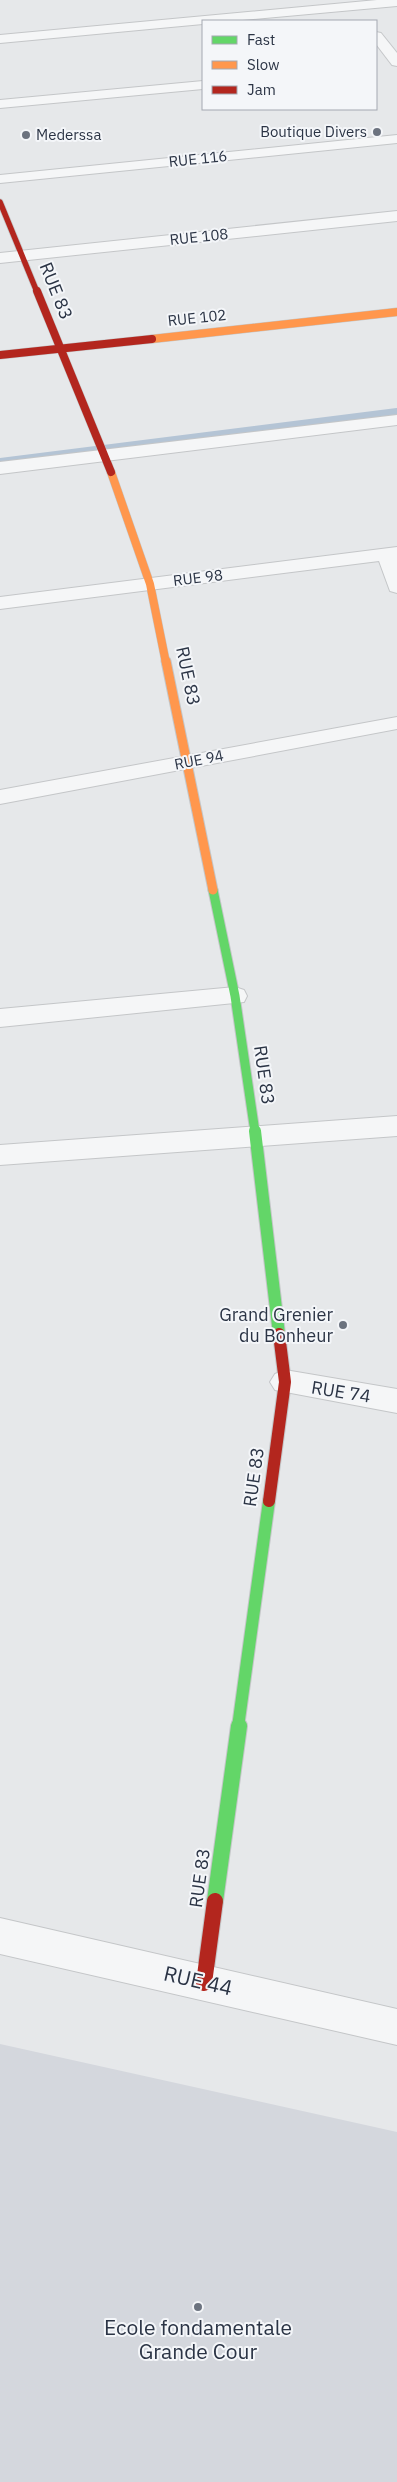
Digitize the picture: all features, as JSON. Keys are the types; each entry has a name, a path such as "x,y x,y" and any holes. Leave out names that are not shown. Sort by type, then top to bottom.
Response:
{"street":[{"path":"0,39 349,3 397,2"},
{"path":"349,3 363,20"},
{"path":"377,37 397,62"},
{"path":"383,68 397,67"},
{"path":"0,104 202,85"},
{"name":"RUE 116","path":"0,179 397,139"},
{"name":"RUE 83","path":"0,202 105,456 150,584 236,996 256,1138 285,1382 204,1983"},
{"name":"RUE 108","path":"0,258 397,216"},
{"name":"RUE 102","path":"0,355 397,312"},
{"path":"0,468 397,420"},
{"path":"391,554 397,587"},
{"name":"RUE 98","path":"0,603 391,554"},
{"name":"RUE 94","path":"0,797 397,723"},
{"path":"0,1018 236,996"},
{"path":"0,1155 256,1138 397,1126"},
{"name":"RUE 74","path":"285,1382 397,1400"},
{"name":"RUE 44","path":"0,1936 397,2027"}],"shaded area":[{"name":"Ecole fondamentale Grande Cour","path":"0,2044 397,2132 397,2482 0,2482"}],"waterway":[{"path":"0,462 397,412"}],"traffic: fast":[{"path":"213,890 235,996 256,1138 279,1334"},
{"path":"215,1901 269,1501"}],"traffic: slow":[{"path":"152,339 397,312"},
{"path":"111,472 150,584 213,890"}],"traffic: jam":[{"path":"0,202 111,472"},
{"path":"0,355 152,339"},
{"path":"269,1501 285,1382 279,1334"},
{"path":"204,1983 215,1901"}],"place":[{"name":"Boutique Divers","path":"377,132"},
{"name":"Mederssa","path":"26,135"},
{"name":"Grand Grenier du Bonheur","path":"343,1325"},
{"name":"Ecole fondamentale Grande Cour","path":"198,2307"}]}
